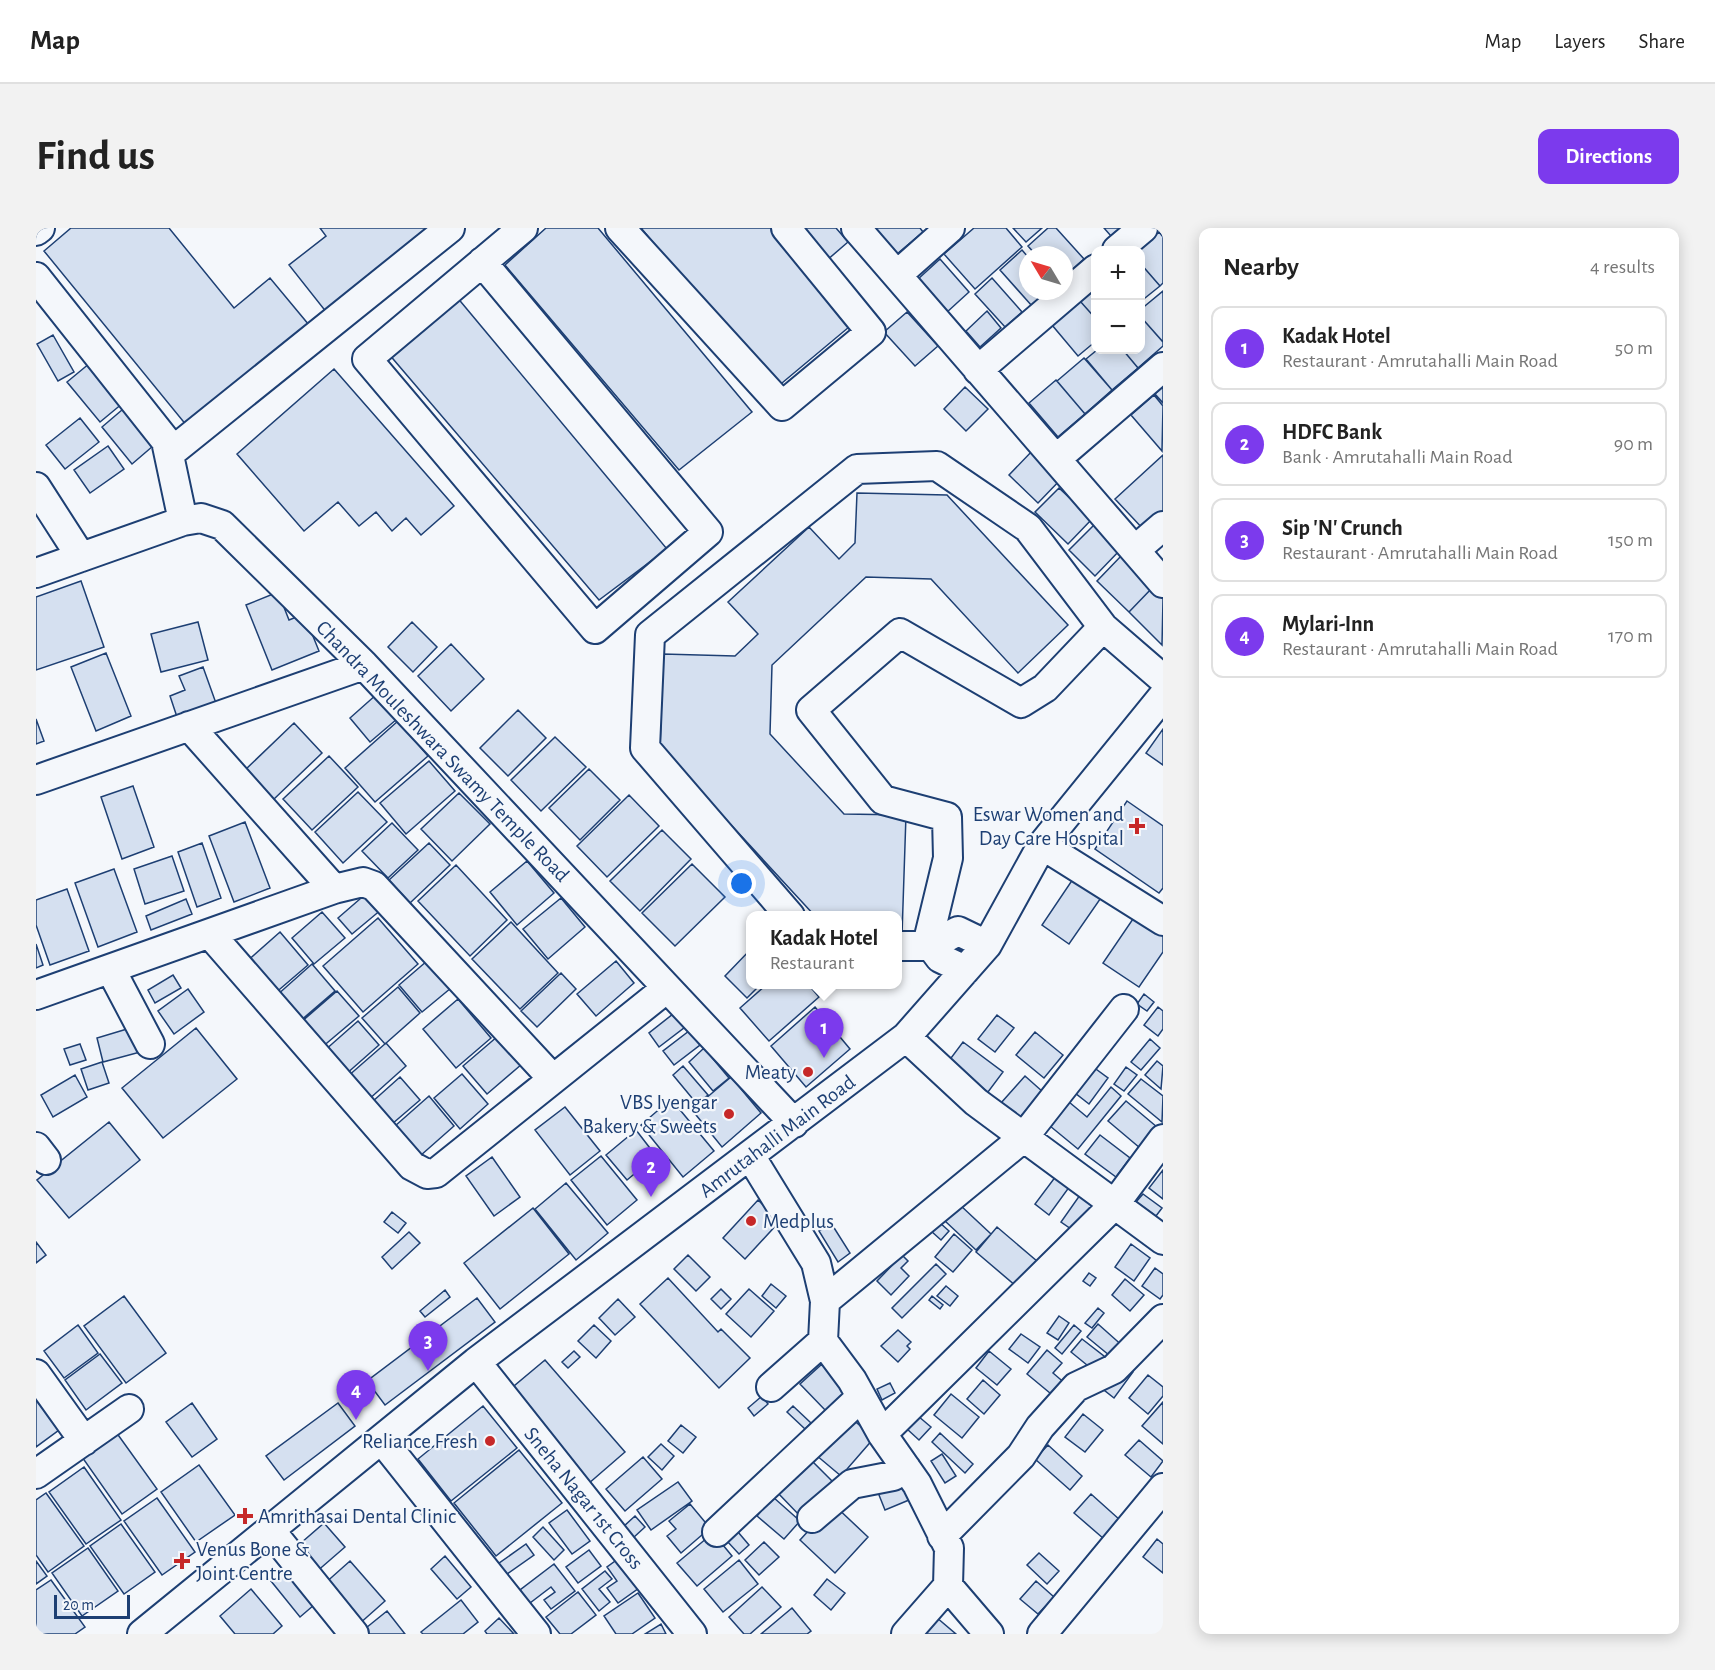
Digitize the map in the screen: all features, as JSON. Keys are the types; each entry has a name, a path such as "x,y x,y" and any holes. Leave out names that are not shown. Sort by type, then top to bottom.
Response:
{"street":[{"path":"169,454 450,228"},
{"path":"482,262 708,532 595,629 367,359 482,262 523,228"},
{"path":"620,228 782,406 871,332 786,228"},
{"path":"856,228 1163,583"},
{"path":"897,275 950,228"},
{"path":"1122,246 1143,228"},
{"path":"978,369 1091,272"},
{"path":"36,277 166,441 183,521"},
{"path":"1056,459 1163,367"},
{"path":"787,911 645,748 650,635 857,469 937,466 1028,528 1103,627 1163,679"},
{"path":"36,487 81,557"},
{"name":"Chandra Mouleshwara Swamy Temple Road","path":"36,573 183,521 209,519 229,530 364,665 794,1123"},
{"path":"1135,550 1163,526"},
{"path":"929,945 948,858 947,817 883,800 811,710 900,633 1021,702 1045,688 1103,627"},
{"path":"36,780 364,665"},
{"name":"Amrutahalli Main Road","path":"142,1634 476,1362 751,1157 906,1037 987,945 1042,845 1163,696"},
{"path":"189,726 334,889"},
{"path":"1042,845 1163,921"},
{"path":"36,995 211,935 334,889 363,882 374,886 553,1078"},
{"path":"902,946 929,945 958,931 987,945"},
{"path":"211,935 404,1157 420,1171 436,1173 668,988"},
{"path":"929,945 940,958 965,970"},
{"path":"111,970 150,1044"},
{"path":"825,1300 1023,1138 1124,1009"},
{"path":"906,1037 976,1101 1163,1240"},
{"path":"882,1434 1114,1205 1163,1138"},
{"path":"751,1157 816,1263 825,1300 823,1341 917,1484 949,1548 948,1586 906,1634"},
{"path":"942,1536 1021,1456 1040,1427 1076,1387 1114,1369 1163,1319"},
{"path":"771,1387 823,1341"},
{"name":"Sneha Nagar 1st Cross","path":"476,1362 692,1634"},
{"path":"36,1374 84,1441"},
{"path":"717,1532 861,1397"},
{"path":"36,1474 129,1409"},
{"path":"382,1440 536,1634"},
{"path":"812,1518 852,1484 893,1476 906,1468"},
{"path":"1042,1634 1163,1488"},
{"path":"270,1530 354,1634"},
{"path":"948,1586 989,1634"}],"building":[{"path":"71,228 169,228 234,308 270,278 309,325 187,426 44,251"},
{"path":"320,228 434,228 327,313 289,265 326,236"},
{"path":"546,228 598,228 752,412 679,470 505,265"},
{"path":"641,228 776,228 855,322 776,388"},
{"path":"796,228 836,228 848,242 826,261"},
{"path":"874,228 920,228 923,232 897,254"},
{"path":"974,228 1006,228 1021,246 975,289 944,254"},
{"path":"1013,228 1042,228 1026,242"},
{"path":"1048,228 1056,228 1072,246 1028,246"},
{"path":"1104,228 1120,228 1111,236"},
{"path":"1159,232 1163,237 1163,283 1160,286 1145,269 1145,246 1142,246"},
{"path":"1073,247 1084,259 1073,269"},
{"path":"1019,253 1019,291 1000,270"},
{"path":"940,259 969,292 946,313 917,280"},
{"path":"1145,269 1160,286 1145,298"},
{"path":"992,278 1022,312 1005,327 975,294"},
{"path":"1091,289 1091,313 1080,301"},
{"path":"1163,291 1163,342 1145,322 1145,306"},
{"path":"456,296 667,549 599,600 388,353"},
{"path":"1027,300 1038,300 1032,306"},
{"path":"1080,301 1091,313 1091,345 1078,356 1052,325"},
{"path":"987,311 1001,328 980,347 966,331"},
{"path":"907,312 938,346 915,366 884,332"},
{"path":"1145,322 1163,342 1163,346 1138,368 1126,354 1145,354"},
{"path":"53,335 74,372 58,381 37,344"},
{"path":"1092,354 1126,354 1138,368 1112,390 1086,359"},
{"path":"1084,358 1112,390 1085,414 1057,381"},
{"path":"90,363 123,403 100,422 67,382"},
{"path":"334,369 454,506 421,535 406,518 392,531 376,512 359,526 338,502 304,531 237,454"},
{"path":"1056,380 1085,414 1058,437 1029,403"},
{"path":"965,387 988,409 966,431 944,409"},
{"path":"1163,387 1163,403 1155,394"},
{"path":"1154,395 1163,406 1162,451 1131,415"},
{"path":"129,404 160,440 132,464 102,427"},
{"path":"80,418 99,442 65,469 46,445"},
{"path":"108,446 124,469 90,493 74,470"},
{"path":"1034,449 1063,477 1038,503 1009,475"},
{"path":"1163,455 1163,515 1145,531 1115,499"},
{"path":"1059,488 1092,519 1068,544 1035,512"},
{"path":"857,493 947,495 1068,625 1018,673 931,579 866,577 772,665 770,734 844,814 906,815 902,935 902,911 810,911 660,748 663,654 735,656 758,634 728,602 809,527 839,559 855,543"},
{"path":"1095,524 1121,549 1095,576 1069,550"},
{"path":"1122,555 1154,586 1129,612 1097,581"},
{"path":"81,581 104,647 36,670 36,597"},
{"path":"1152,588 1163,599 1162,645 1129,612"},
{"path":"278,592 289,620 304,614 319,651 272,670 246,605"},
{"path":"198,622 208,660 161,672 151,634"},
{"path":"412,622 437,647 413,672 388,647"},
{"path":"451,644 484,679 451,711 418,676"},
{"path":"106,653 131,716 96,731 71,667"},
{"path":"203,667 217,706 178,720 170,696 185,690 179,676"},
{"path":"377,694 397,719 370,742 350,718"},
{"path":"518,710 546,738 508,776 480,748"},
{"path":"36,719 44,741 36,744"},
{"path":"398,721 428,756 375,802 345,768"},
{"path":"294,723 322,753 273,800 245,770"},
{"path":"1163,729 1163,765 1146,753"},
{"path":"555,737 586,767 541,811 511,780"},
{"path":"329,756 358,787 312,830 283,799"},
{"path":"429,761 455,791 406,834 380,803"},
{"path":"589,769 620,800 580,840 549,808"},
{"path":"133,786 154,847 122,859 101,797"},
{"path":"358,792 387,822 343,863 315,832"},
{"path":"459,793 490,824 452,861 421,829"},
{"path":"629,795 659,826 607,877 577,846"},
{"path":"1127,801 1163,826 1163,888 1159,893 1095,849"},
{"path":"245,822 270,888 234,902 209,836"},
{"path":"392,823 418,850 388,878 362,851"},
{"path":"662,830 691,859 640,911 610,881"},
{"path":"202,843 221,898 197,907 178,852"},
{"path":"429,843 450,865 410,903 389,880"},
{"path":"172,856 184,891 145,904 134,869"},
{"path":"527,861 554,893 517,925 490,892"},
{"path":"692,864 725,897 675,946 642,913"},
{"path":"456,865 507,920 470,956 418,901"},
{"path":"114,869 137,932 98,947 75,883"},
{"path":"1077,873 1105,892 1069,944 1042,925"},
{"path":"67,889 89,951 50,965 36,925 36,900"},
{"path":"368,892 382,909 352,934 338,918"},
{"path":"561,898 585,927 548,959 523,929"},
{"path":"186,899 192,914 151,930 146,916"},
{"path":"322,912 345,938 314,964 292,938"},
{"path":"1137,913 1163,931 1163,952 1139,987 1103,963"},
{"path":"378,918 418,964 363,1012 323,966"},
{"path":"511,922 558,973 520,1009 472,959"},
{"path":"280,932 308,965 273,995 245,963"},
{"path":"36,944 43,965 36,968"},
{"path":"746,954 746,989 756,989 747,998 725,976"},
{"path":"427,961 451,988 422,1012 399,985"},
{"path":"616,961 634,983 596,1016 577,994"},
{"path":"312,964 335,991 299,1022 276,996"},
{"path":"561,973 576,989 537,1027 521,1011"},
{"path":"173,975 181,988 155,1003 148,990"},
{"path":"398,987 420,1013 385,1044 362,1018"},
{"path":"188,989 204,1012 174,1034 158,1011"},
{"path":"761,989 812,989 819,997 769,1041 740,1008"},
{"path":"337,991 359,1016 321,1048 300,1023"},
{"path":"1144,994 1154,1002 1147,1011 1137,1004"},
{"path":"458,999 491,1038 456,1068 423,1029"},
{"path":"815,1007 850,1049 806,1087 771,1046"},
{"path":"1158,1007 1163,1011 1163,1029 1158,1036 1144,1025"},
{"path":"678,1010 689,1024 659,1047 649,1033"},
{"path":"997,1015 1014,1028 995,1052 978,1039"},
{"path":"358,1021 379,1045 345,1075 324,1051"},
{"path":"137,1026 144,1051 103,1062 97,1038"},
{"path":"196,1028 237,1079 163,1138 122,1088"},
{"path":"689,1031 700,1045 674,1065 663,1051"},
{"path":"1035,1032 1063,1055 1044,1078 1016,1055"},
{"path":"498,1036 522,1064 487,1094 463,1066"},
{"path":"1150,1039 1160,1048 1141,1070 1131,1062"},
{"path":"963,1042 1003,1072 988,1092 948,1062"},
{"path":"386,1043 406,1066 367,1101 347,1077"},
{"path":"80,1044 86,1060 70,1065 64,1049"},
{"path":"704,1048 729,1078 713,1091 689,1062"},
{"path":"1157,1061 1163,1066 1161,1089 1145,1075"},
{"path":"102,1062 109,1083 88,1090 81,1069"},
{"path":"1089,1064 1108,1078 1089,1104 1070,1089"},
{"path":"683,1066 708,1095 697,1104 673,1075"},
{"path":"1126,1067 1137,1075 1124,1091 1114,1084"},
{"path":"462,1074 488,1104 460,1129 434,1098"},
{"path":"75,1075 87,1097 53,1117 41,1095"},
{"path":"1025,1076 1043,1092 1019,1118 1001,1103"},
{"path":"400,1077 420,1100 392,1124 372,1102"},
{"path":"731,1077 761,1113 722,1147 692,1110"},
{"path":"1141,1079 1163,1096 1162,1122 1128,1094"},
{"path":"1111,1087 1121,1096 1078,1149 1050,1126 1069,1102 1087,1117"},
{"path":"429,1096 454,1126 420,1156 395,1126"},
{"path":"671,1099 714,1151 683,1177 641,1125"},
{"path":"1126,1101 1157,1127 1140,1148 1108,1121"},
{"path":"565,1107 600,1151 570,1175 535,1130"},
{"path":"109,1122 140,1160 69,1218 37,1180"},
{"path":"636,1130 656,1156 627,1180 606,1155"},
{"path":"1100,1135 1130,1158 1116,1177 1085,1154"},
{"path":"601,1156 637,1200 607,1225 571,1180"},
{"path":"492,1157 520,1197 494,1216 466,1176"},
{"path":"1163,1170 1163,1199 1149,1188"},
{"path":"1056,1176 1070,1186 1049,1215 1035,1204"},
{"path":"566,1183 608,1233 576,1260 535,1209"},
{"path":"1143,1194 1162,1208 1156,1216 1136,1202"},
{"path":"1080,1195 1093,1204 1074,1231 1061,1222"},
{"path":"758,1200 780,1221 745,1259 723,1238"},
{"path":"960,1205 991,1234 976,1250 945,1221"},
{"path":"533,1208 569,1254 500,1309 464,1263"},
{"path":"392,1212 406,1223 398,1233 384,1222"},
{"path":"939,1222 949,1231 941,1240 931,1231"},
{"path":"831,1223 850,1253 838,1262 819,1231"},
{"path":"997,1227 1044,1267 1023,1292 976,1252"},
{"path":"409,1232 420,1243 392,1269 382,1257"},
{"path":"954,1234 972,1250 953,1272 935,1257"},
{"path":"36,1242 46,1255 36,1263"},
{"path":"1131,1244 1150,1258 1134,1281 1115,1267"},
{"path":"688,1255 710,1277 696,1291 674,1269"},
{"path":"902,1255 908,1261 901,1268 909,1276 891,1295 877,1281"},
{"path":"936,1264 946,1274 902,1318 892,1308"},
{"path":"1155,1268 1163,1274 1163,1295 1160,1299 1142,1286"},
{"path":"1089,1273 1096,1278 1090,1286 1083,1281"},
{"path":"668,1278 718,1332 721,1329 750,1358 719,1388 640,1304"},
{"path":"1125,1279 1144,1295 1130,1311 1112,1295"},
{"path":"771,1284 786,1296 776,1308 762,1296"},
{"path":"946,1286 958,1296 950,1306 937,1296"},
{"path":"721,1289 731,1299 721,1309 711,1299"},
{"path":"749,1289 774,1311 751,1337 726,1314"},
{"path":"445,1290 450,1297 425,1317 420,1311"},
{"path":"124,1296 166,1353 126,1383 84,1326"},
{"path":"932,1296 943,1305 940,1309 929,1300"},
{"path":"477,1298 495,1322 385,1405 367,1381"},
{"path":"618,1299 635,1317 615,1335 599,1318"},
{"path":"1098,1308 1104,1313 1092,1328 1085,1323"},
{"path":"1059,1316 1069,1323 1058,1340 1047,1333"},
{"path":"1098,1324 1125,1348 1115,1360 1087,1337"},
{"path":"78,1325 98,1353 64,1378 44,1351"},
{"path":"594,1325 611,1341 596,1358 578,1341"},
{"path":"1074,1325 1081,1331 1062,1354 1055,1348"},
{"path":"898,1330 911,1342 907,1346 910,1349 898,1362 881,1346"},
{"path":"1021,1334 1040,1347 1028,1363 1009,1349"},
{"path":"1082,1339 1109,1360 1098,1374 1071,1352"},
{"path":"1047,1350 1062,1363 1053,1373 1067,1385 1056,1398 1027,1374"},
{"path":"574,1351 580,1357 568,1368 562,1362"},
{"path":"989,1351 1011,1369 997,1385 976,1368"},
{"path":"100,1354 122,1383 86,1410 65,1380"},
{"path":"545,1360 625,1452 588,1484 508,1391"},
{"path":"822,1364 847,1390 826,1411 800,1384"},
{"path":"1123,1364 1133,1372 1114,1398 1104,1390"},
{"path":"1148,1375 1163,1387 1163,1396 1148,1414 1129,1398"},
{"path":"983,1380 1000,1395 984,1414 967,1399"},
{"path":"890,1383 895,1393 882,1400 877,1389"},
{"path":"951,1394 979,1417 962,1438 934,1415"},
{"path":"762,1396 768,1404 754,1416 748,1408"},
{"path":"36,1402 59,1430 36,1447"},
{"path":"1163,1402 1163,1444 1142,1426"},
{"path":"192,1403 217,1439 192,1457 166,1422"},
{"path":"338,1403 355,1426 284,1480 266,1456"},
{"path":"483,1406 517,1448 451,1501 418,1459"},
{"path":"793,1406 811,1423 805,1429 787,1412"},
{"path":"1083,1414 1103,1430 1085,1452 1065,1437"},
{"path":"849,1416 874,1438 841,1476 816,1455"},
{"path":"918,1416 931,1427 919,1440 907,1429"},
{"path":"681,1425 696,1437 683,1453 668,1441"},
{"path":"116,1432 157,1489 122,1514 82,1457"},
{"path":"940,1433 973,1464 965,1473 932,1442"},
{"path":"1139,1440 1163,1461 1151,1477 1125,1455"},
{"path":"661,1444 674,1456 662,1470 648,1457"},
{"path":"1048,1445 1082,1476 1070,1490 1035,1459"},
{"path":"519,1450 562,1503 496,1556 454,1503"},
{"path":"942,1454 956,1476 945,1483 931,1461"},
{"path":"643,1457 662,1479 625,1511 606,1489"},
{"path":"811,1460 836,1485 802,1518 777,1492"},
{"path":"199,1465 235,1515 196,1542 161,1492"},
{"path":"84,1467 121,1520 86,1544 49,1492"},
{"path":"902,1480 909,1500 885,1510 877,1490"},
{"path":"678,1482 692,1501 651,1530 637,1510"},
{"path":"46,1493 84,1546 48,1572 36,1555 36,1500"},
{"path":"1091,1494 1120,1520 1104,1539 1074,1513"},
{"path":"773,1497 800,1521 784,1539 757,1516"},
{"path":"157,1498 195,1552 162,1575 124,1521"},
{"path":"690,1504 710,1528 681,1553 667,1536 676,1529 669,1521"},
{"path":"833,1504 868,1537 835,1573 800,1540"},
{"path":"567,1510 590,1541 572,1554 549,1523"},
{"path":"635,1516 645,1527 633,1538 623,1527"},
{"path":"324,1523 345,1547 315,1573 294,1549"},
{"path":"121,1524 155,1572 124,1594 90,1546"},
{"path":"543,1527 564,1550 554,1560 533,1537"},
{"path":"738,1532 749,1545 739,1554 726,1540"},
{"path":"713,1533 732,1556 697,1586 677,1563"},
{"path":"1157,1539 1163,1544 1163,1573 1143,1557"},
{"path":"764,1542 779,1557 759,1575 745,1560"},
{"path":"526,1544 534,1555 503,1577 495,1566"},
{"path":"88,1548 118,1591 82,1616 52,1573"},
{"path":"589,1550 601,1566 578,1583 566,1567"},
{"path":"1039,1553 1059,1571 1047,1584 1027,1565"},
{"path":"445,1556 471,1587 457,1599 431,1569"},
{"path":"618,1559 639,1588 618,1603 607,1588 617,1581 607,1567"},
{"path":"739,1560 758,1584 723,1612 704,1589"},
{"path":"36,1561 47,1576 36,1584"},
{"path":"350,1561 385,1601 358,1625 323,1585"},
{"path":"292,1564 321,1599 300,1617 271,1581"},
{"path":"554,1564 575,1591 551,1609 544,1600 555,1592 551,1587 530,1603 520,1590"},
{"path":"605,1571 612,1579 599,1589 610,1602 599,1611 582,1589"},
{"path":"827,1579 845,1593 831,1610 814,1595"},
{"path":"51,1580 85,1627 75,1634 36,1634 36,1590"},
{"path":"1036,1581 1054,1597 1038,1614 1020,1599"},
{"path":"762,1587 781,1607 750,1634 744,1634 729,1617"},
{"path":"251,1589 282,1626 273,1634 235,1634 220,1616"},
{"path":"578,1592 596,1615 571,1634 560,1634 546,1617"},
{"path":"638,1593 655,1618 632,1634 616,1634 604,1616"},
{"path":"461,1600 478,1622 463,1634 423,1634 421,1632"},
{"path":"792,1608 811,1631 807,1634 761,1634"},
{"path":"387,1611 405,1634 363,1634 361,1632"},
{"path":"936,1617 956,1634 922,1634"},
{"path":"499,1618 514,1634 487,1634 485,1631"},
{"path":"661,1624 666,1634 645,1634"}],"place":[{"name":"Eswar Women and Day Care Hospital","path":"1137,826"},
{"name":"Kadak Hotel","path":"824,1058"},
{"name":"Meaty","path":"808,1072"},
{"name":"VBS Iyengar Bakery & Sweets","path":"729,1114"},
{"name":"HDFC Bank","path":"651,1197"},
{"name":"Medplus","path":"751,1221"},
{"name":"Sip 'N' Crunch","path":"428,1371"},
{"name":"Mylari-Inn","path":"356,1420"},
{"name":"Reliance Fresh","path":"490,1441"},
{"name":"Amrithasai Dental Clinic","path":"245,1516"},
{"name":"Venus Bone & Joint Centre","path":"182,1561"}]}
